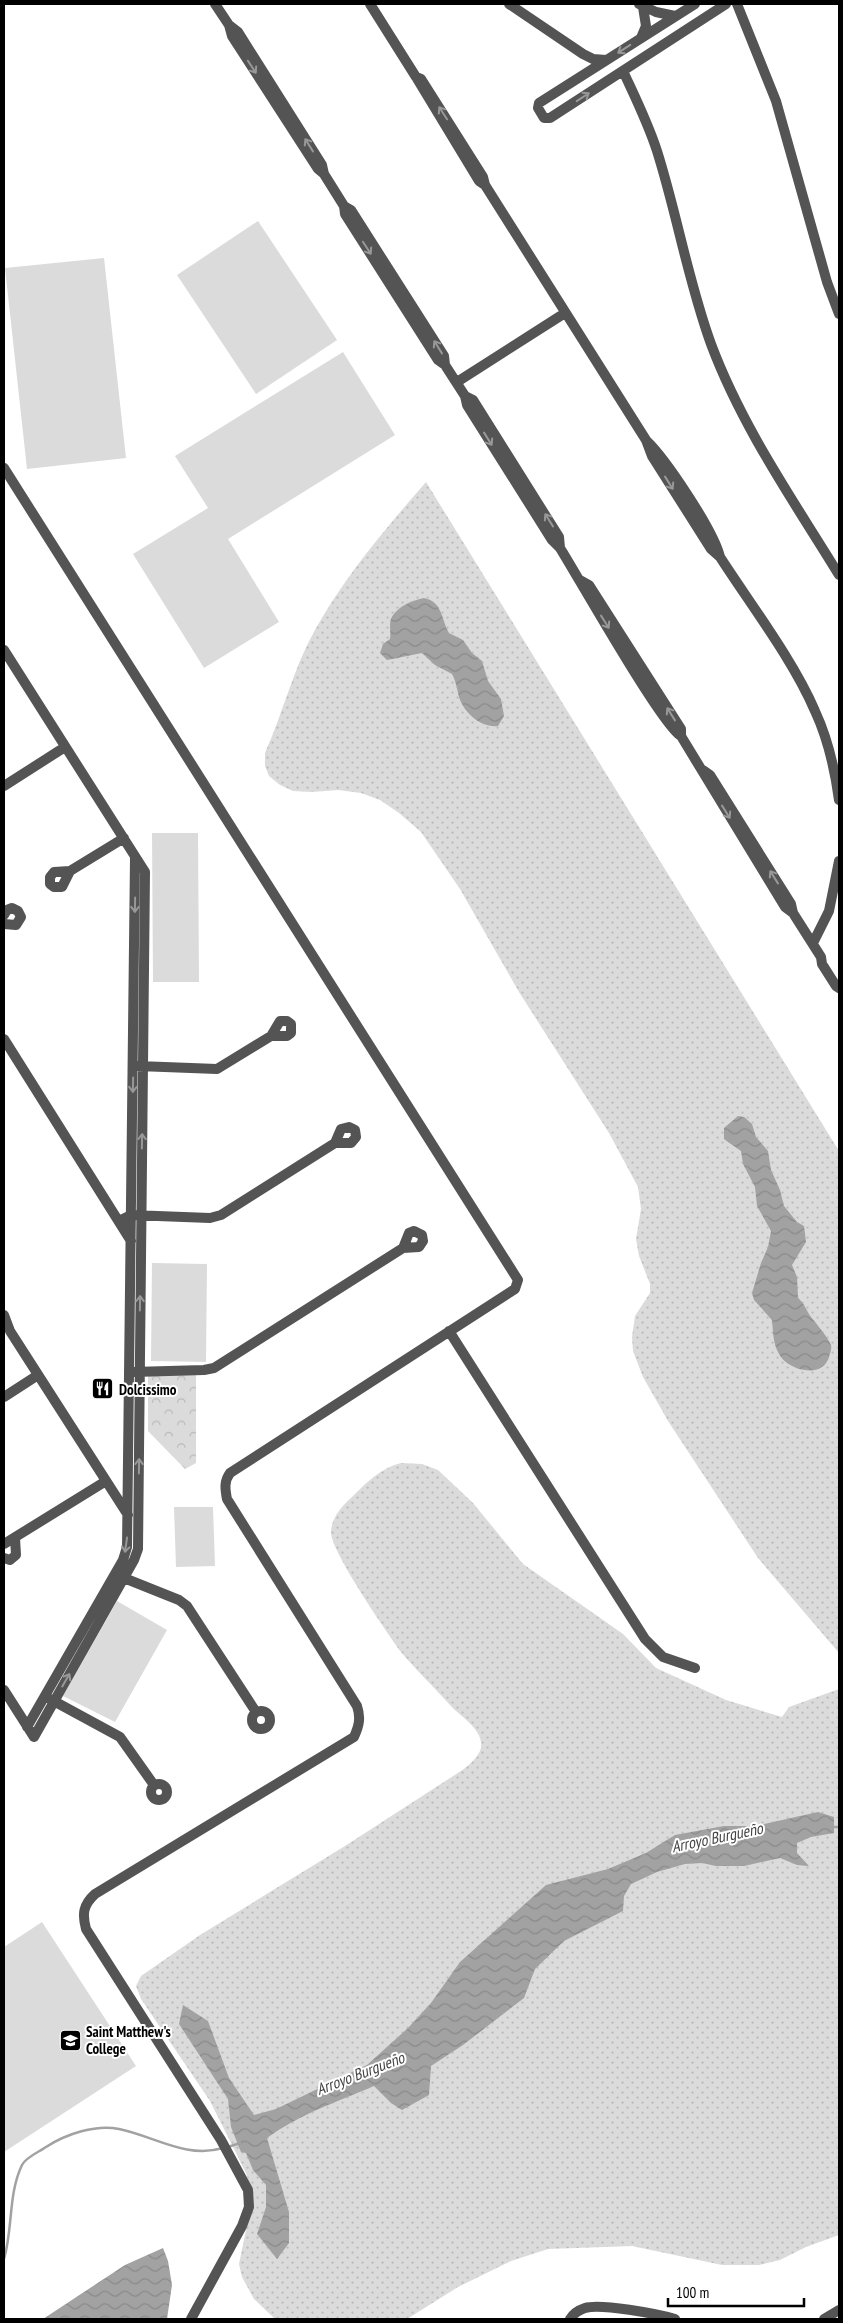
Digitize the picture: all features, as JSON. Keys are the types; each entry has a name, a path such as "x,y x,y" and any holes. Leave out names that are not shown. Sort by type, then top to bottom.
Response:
{"street":[{"path":"216,4 229,25 232,36 267,84 318,168 324,174 344,206 345,214 438,360 445,365 465,396 473,400 552,540 560,548 580,580 583,589 681,729 681,736 703,770 710,775 759,858 791,904 793,913 821,957 822,964 839,988"},
{"path":"370,4 416,77 421,79 451,131 483,177 485,185 646,440 659,452 711,549 720,557 795,673 815,711 830,754 839,800"},
{"path":"509,4 583,54 593,59 607,60"},
{"path":"695,4 539,103 538,108 544,118 550,118 726,4"},
{"path":"737,4 776,101 827,282 839,314"},
{"path":"641,5 675,16"},
{"path":"641,5 646,26 641,38"},
{"path":"583,54 585,61 583,75"},
{"path":"623,71 649,127 699,307 728,384 756,441 839,575"},
{"path":"456,382 566,313"},
{"path":"4,468 516,1274 518,1285 515,1289 230,1473 225,1484 227,1499 357,1706 360,1722 354,1737 96,1894 88,1901 84,1910 86,1929 246,2182 249,2206 242,2226 191,2319"},
{"path":"4,651 135,857 138,1066 136,1216 141,1256 135,1372 133,1491 138,1530 136,1554 119,1576 44,1696 27,1727"},
{"path":"4,786 65,747"},
{"path":"70,871 124,838"},
{"path":"813,943 829,911 839,862"},
{"path":"4,915 7,910 12,908 18,911 21,917 16,925 4,924"},
{"path":"821,957 828,961 839,978"},
{"path":"138,1066 217,1069 271,1036"},
{"path":"4,1039 141,1256"},
{"path":"118,1221 136,1216 210,1218 221,1215 335,1143"},
{"path":"135,1372 131,1240 136,1216"},
{"path":"135,1372 214,1368 403,1248"},
{"path":"4,1315 7,1328 138,1530"},
{"path":"449,1331 651,1647 663,1657 695,1668"},
{"path":"4,1397 38,1375"},
{"path":"4,1544 106,1481"},
{"path":"114,1494 133,1491"},
{"path":"4,1690 34,1737 119,1576 127,1547 128,1515 133,1491"},
{"path":"4,1558 10,1560 16,1556 15,1538"},
{"path":"119,1576 179,1600 187,1606 256,1712"},
{"path":"44,1696 120,1737 154,1785"},
{"path":"570,2319 578,2311 589,2307 647,2312 675,2319"},
{"path":"824,2319 839,2310"}],"green space":[{"path":"258,221 337,340 256,394 177,275"},
{"path":"104,258 126,458 27,469 5,268"},
{"path":"343,352 395,435 228,539 279,622 204,668 133,554 208,508 175,456"},
{"path":"426,482 839,1151 839,1653 758,1558 668,1421 643,1377 633,1351 632,1337 635,1316 650,1293 650,1284 639,1256 636,1239 641,1209 638,1187 609,1133 519,992 460,889 421,832 380,800 361,793 338,790 293,791 280,785 269,776 265,766 265,753 300,660 315,630 353,572 381,535"},
{"path":"152,833 198,833 199,982 153,982"},
{"path":"152,1263 207,1264 206,1362 151,1361"},
{"path":"196,1373 196,1463 185,1469 148,1431 148,1375"},
{"path":"401,1463 422,1464 438,1470 473,1503 523,1564 623,1634 656,1668 726,1700 782,1717 789,1707 839,1689 839,2235 806,2247 780,2260 759,2265 722,2265 632,2246 548,2249 511,2261 458,2287 407,2319 275,2319 254,2299 242,2277 239,2264 253,2196 246,2173 210,2101 141,1999 136,1986 141,1976 200,1935 345,1846 464,1769 479,1754 481,1742 477,1731 401,1652 360,1592 333,1541 332,1526 335,1516 341,1508 375,1476 387,1468"},
{"path":"174,1507 213,1507 215,1566 176,1567"},
{"path":"117,1601 167,1630 115,1722 63,1696"},
{"path":"42,1922 136,2066 4,2152 4,1947"}],"water":[{"path":"424,598 435,603 438,607 449,633 463,640 472,653 482,661 488,681 501,699 504,716 498,726 485,725 469,714 461,703 452,674 435,665 422,653 387,660 380,653 383,644 390,639 390,621 393,615 405,605"},
{"path":"738,1116 744,1117 752,1124 756,1137 768,1151 771,1170 780,1190 784,1206 797,1222 804,1226 806,1242 792,1265 797,1277 798,1298 831,1345 829,1357 820,1368 805,1370 790,1365 783,1360 776,1346 772,1320 754,1300 752,1293 768,1247 771,1231 757,1206 755,1187 743,1164 741,1151 724,1139 724,1128"},
{"path":"818,1812 834,1817 834,1833 811,1837 797,1843 797,1853 809,1866 797,1865 780,1858 744,1866 716,1866 702,1863 685,1864 657,1872 631,1884 624,1896 623,1911 564,1941 535,1969 524,1998 463,2045 431,2066 429,2095 402,2110 391,2103 374,2086 306,2115 267,2138 289,2212 289,2243 277,2259 257,2234 266,2207 266,2185 253,2170 246,2153 241,2152 231,2127 228,2099 179,2024 183,2005 208,2021 229,2078 254,2115 276,2109 367,2065 408,2028 431,2003 460,1962 546,1885 608,1869 646,1853 675,1835 724,1826 755,1826"},
{"path":"163,2248 168,2261 172,2285 167,2319 43,2319 125,2265"}],"waterway":[{"name":"Arroyo Burgueño","path":"832,1827 839,1827"},
{"name":"Arroyo Burgueño","path":"4,2259 15,2188 22,2165 30,2157 54,2142 81,2131 110,2128 132,2132 183,2149 209,2151 223,2148"},
{"name":"Arroyo Burgueño","path":"228,2147 240,2143"}],"place":[{"name":"Dolcissimo","path":"103,1389"},
{"name":"Saint Matthew's College","path":"70,2040"}]}
